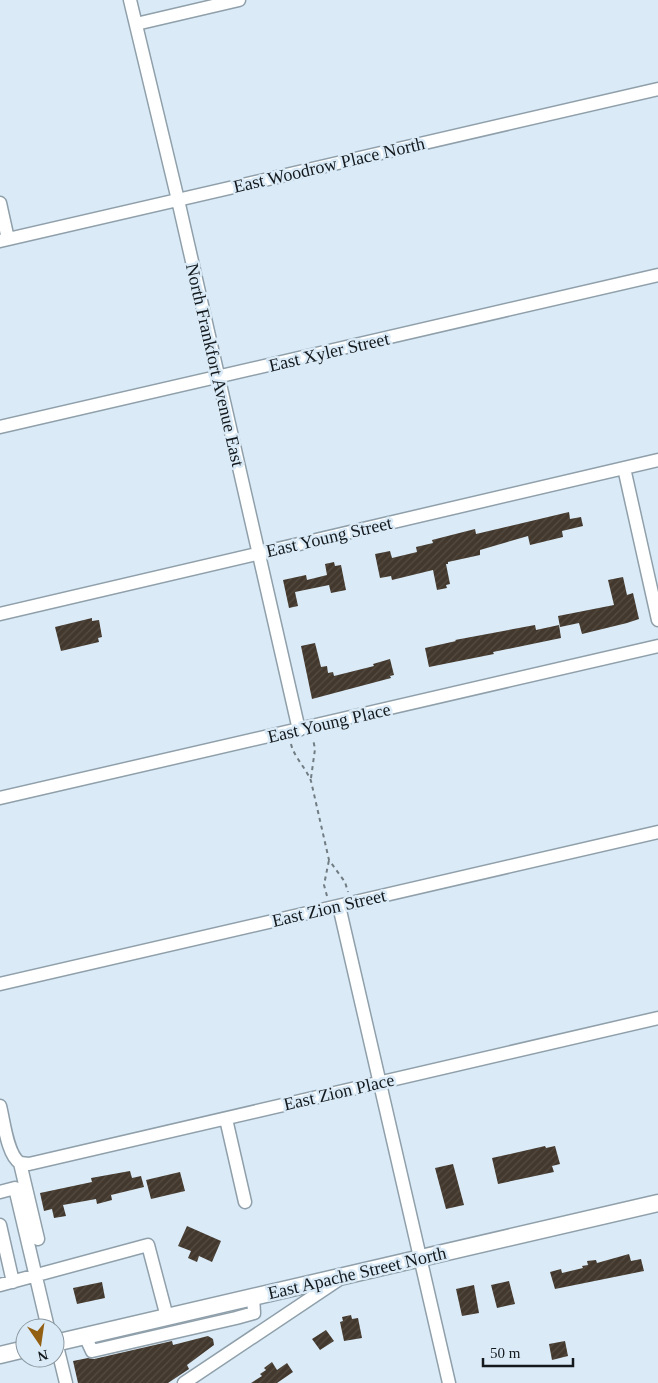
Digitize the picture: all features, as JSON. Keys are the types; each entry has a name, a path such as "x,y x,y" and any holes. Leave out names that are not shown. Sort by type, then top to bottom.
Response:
{"main road":[{"name":"East Apache Street North","path":"65,1337 85,1336 167,1317 253,1305 342,1277 658,1203"},
{"path":"0,1355 15,1352"}],"street":[{"name":"North Frankfort Avenue East","path":"130,0 178,200 299,730"},
{"path":"136,24 239,0"},
{"name":"East Woodrow Place North","path":"4,240 658,89"},
{"path":"0,203 4,240"},
{"name":"East Xyler Street","path":"0,427 658,275"},
{"name":"East Young Street","path":"0,614 658,460"},
{"path":"624,468 658,620"},
{"name":"East Young Place","path":"0,798 658,646"},
{"name":"East Zion Street","path":"0,984 658,832"},
{"path":"339,906 449,1383"},
{"name":"East Zion Place","path":"20,1164 29,1164 226,1119 658,1018"},
{"path":"0,1106 11,1153 20,1164 38,1240"},
{"path":"226,1119 245,1202"},
{"path":"0,1192 15,1188 48,1318"},
{"path":"0,1225 13,1282"},
{"path":"0,1285 148,1245 167,1317"},
{"path":"184,1383 342,1277"},
{"path":"85,1336 92,1351 253,1305"},
{"path":"62,1368 66,1383"}],"path":[{"path":"311,781 315,749"},
{"path":"293,750 307,771 311,781 330,860 345,882"},
{"path":"324,885 330,860"}],"building":[{"path":"569,512 570,519 581,517 583,526 562,531 563,537 530,545 528,536 480,550 480,555 448,562 446,564 450,584 446,585 447,588 437,590 433,570 392,580 391,576 380,578 375,554 390,551 392,558 417,552 416,547 433,543 432,540 475,529 476,534"},
{"path":"334,562 335,566 341,565 346,590 331,593 329,585 295,592 298,606 289,608 283,580 306,575 307,580 327,575 325,564"},
{"path":"623,577 627,595 633,593 639,619 582,634 579,623 560,627 558,616 614,605 608,580"},
{"path":"92,618 92,621 99,620 102,637 98,638 99,642 61,651 55,627"},
{"path":"535,625 536,630 559,625 561,638 429,667 425,648 455,640"},
{"path":"315,643 321,667 327,666 328,673 333,672 334,676 374,666 373,664 390,659 394,675 390,676 391,678 312,699 301,646"},
{"path":"545,1146 546,1148 555,1146 560,1164 552,1166 554,1172 498,1184 492,1158"},
{"path":"453,1164 464,1205 446,1209 435,1168"},
{"path":"130,1171 132,1178 141,1176 144,1187 111,1195 112,1200 97,1204 96,1199 63,1205 66,1216 54,1218 52,1209 44,1211 40,1193 92,1182 91,1178"},
{"path":"180,1172 185,1191 151,1199 146,1180"},
{"path":"187,1226 221,1241 212,1262 199,1256 197,1262 188,1258 191,1251 178,1246"},
{"path":"629,1254 631,1261 641,1259 644,1271 555,1289 550,1272 561,1269 562,1273 583,1268 582,1266 588,1265 587,1261 596,1260 597,1263"},
{"path":"509,1281 515,1304 497,1308 491,1285"},
{"path":"102,1282 105,1298 77,1304 73,1288"},
{"path":"474,1285 479,1313 462,1316 456,1289"},
{"path":"351,1315 352,1319 358,1318 362,1338 344,1341 340,1322 343,1321 342,1317"},
{"path":"326,1330 334,1341 320,1350 312,1339"},
{"path":"208,1336 213,1339 214,1345 187,1365 189,1369 168,1383 78,1383 73,1361 88,1358 94,1359 172,1341 173,1345"},
{"path":"565,1341 568,1356 552,1360 549,1344"},
{"path":"272,1362 277,1370 287,1363 293,1372 277,1383 251,1383 262,1376 260,1374 266,1370 264,1368"}]}
